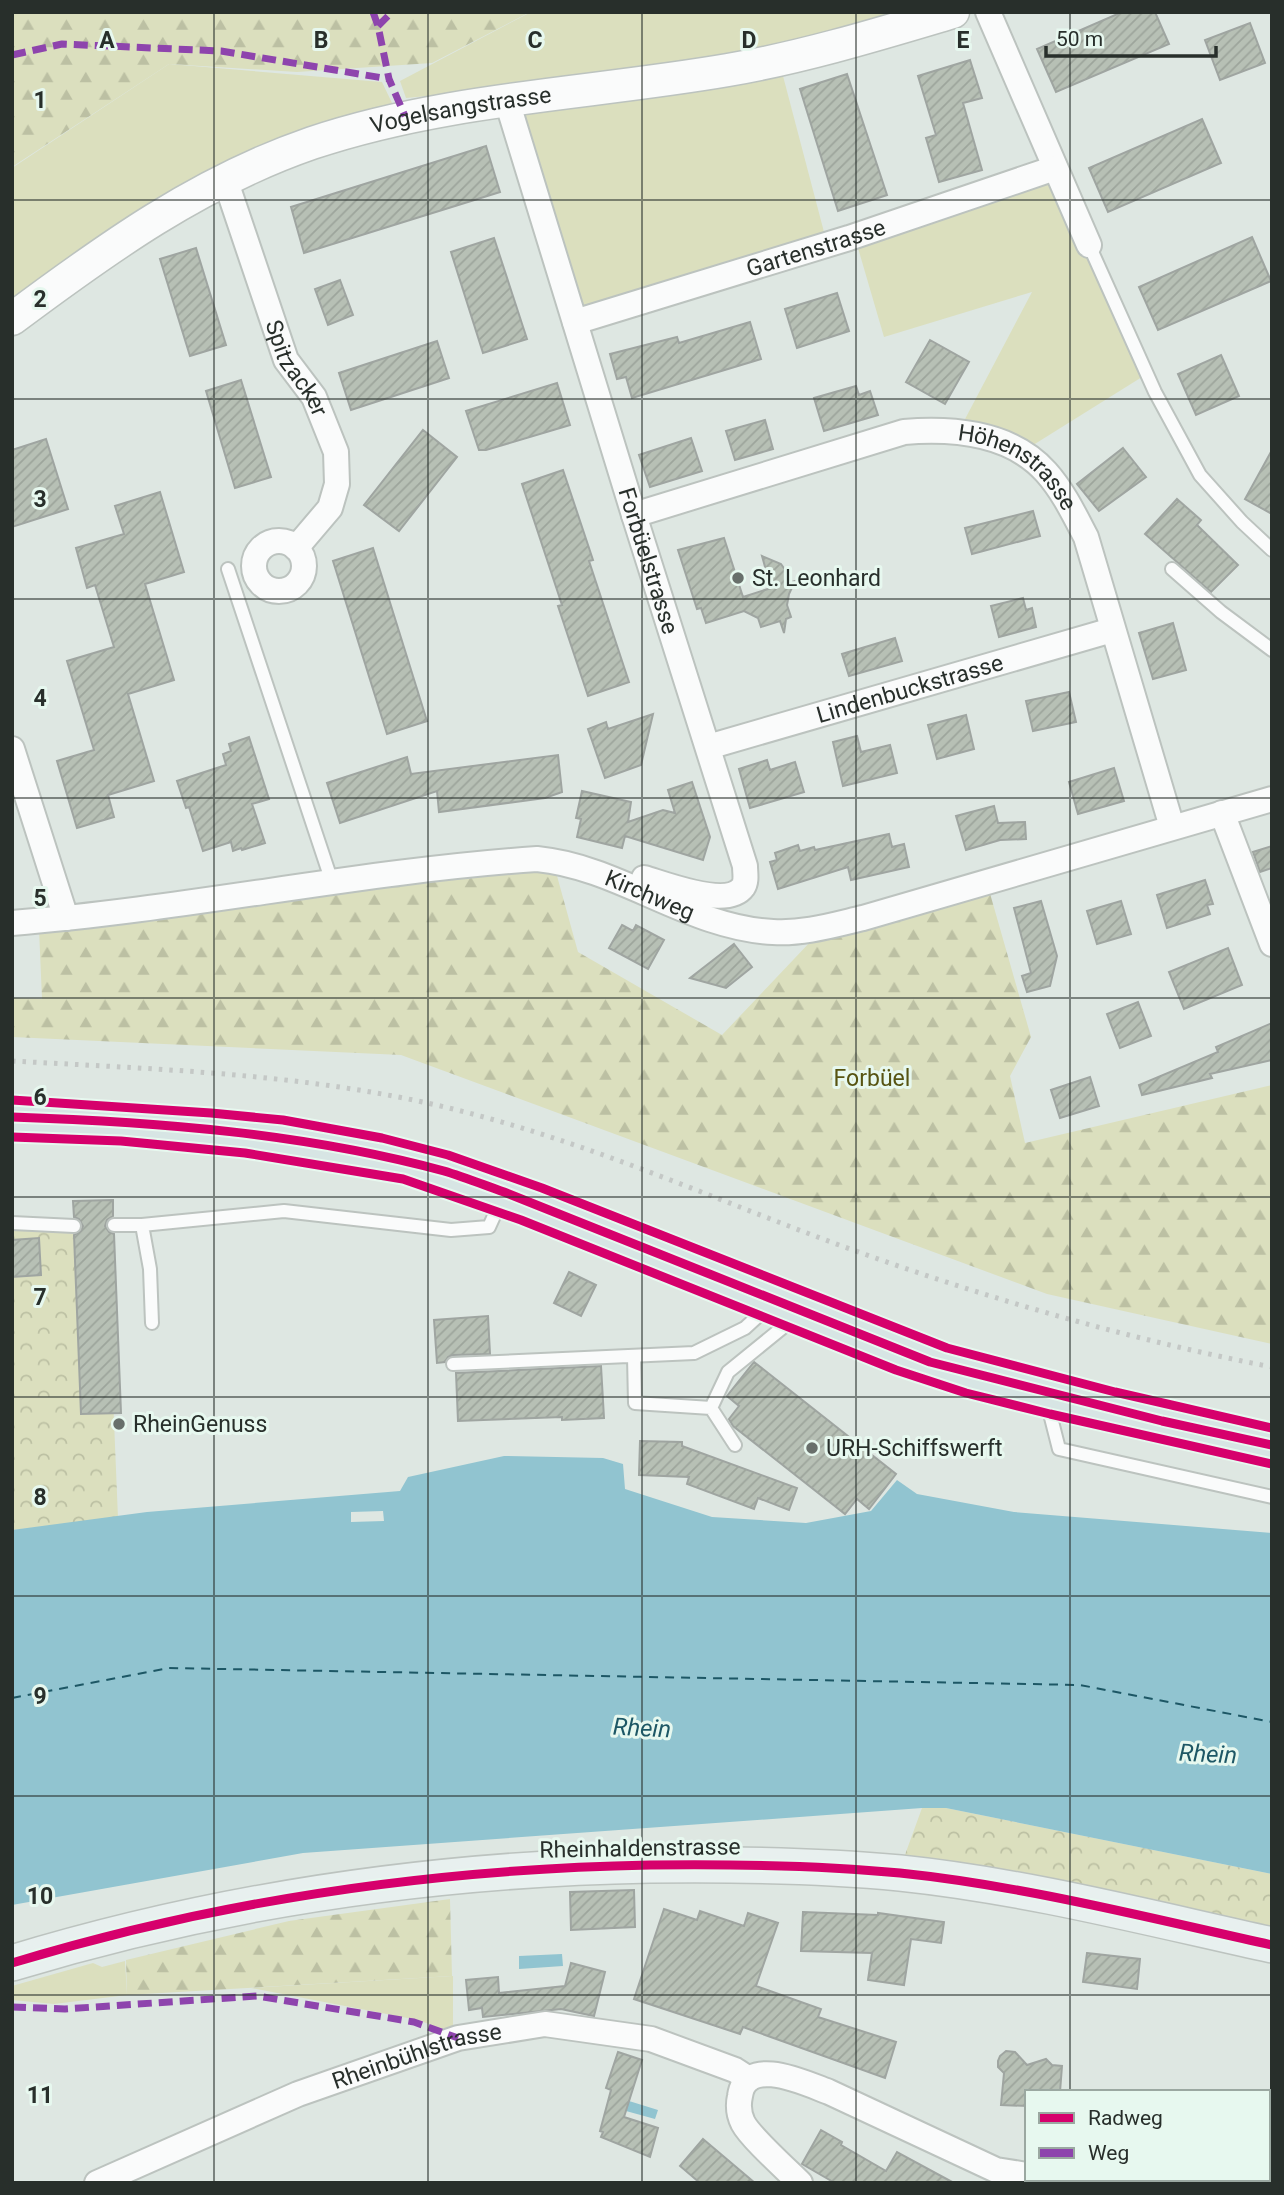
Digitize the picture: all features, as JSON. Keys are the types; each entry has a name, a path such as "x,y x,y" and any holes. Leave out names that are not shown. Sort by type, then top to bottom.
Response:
{"main road":[{"path":"12,1117 197,1129 281,1138 340,1147 446,1172 504,1192 930,1362 1162,1421 1272,1444"},
{"name":"Rheinhaldenstrasse","path":"12,1963 82,1942 210,1911 332,1890 470,1873 661,1865 752,1864 901,1873 1095,1906 1272,1945"}],"street":[{"name":"Vogelsangstrasse","path":"12,319 123,238 174,206 225,179 311,144 405,116 729,70 846,44 953,12"},
{"path":"988,12 1089,246"},
{"name":"Forbüelstrasse","path":"507,101 745,866 746,881 743,888 736,893 708,896 628,873 609,877"},
{"name":"Gartenstrasse","path":"575,322 849,238 1055,168"},
{"name":"Spitzacker","path":"225,179 286,360 313,397 336,452 337,484 330,508 296,548"},
{"name":"Höhenstrasse","path":"634,515 904,432 935,429 972,433 1014,447 1045,470 1068,501 1086,537 1172,827"},
{"name":"Lindenbuckstrasse","path":"708,747 1112,630"},
{"path":"12,749 66,918"},
{"name":"Kirchweg","path":"12,923 537,859 560,861 609,877 692,912 741,928 773,932 814,929 863,918 1272,799"},
{"path":"1222,813 1272,944"},
{"name":"Rheinbühlstrasse","path":"97,2183 298,2094 458,2038 545,2024 651,2039 723,2065 749,2079"},
{"path":"800,2183 744,2125 739,2102 741,2090 749,2079 761,2074 772,2074 802,2082 830,2092 996,2170 1025,2175"}],"lane":[{"path":"1089,246 1155,392 1200,475 1242,522 1272,550"},
{"path":"228,569 332,882"},
{"path":"1172,569 1221,612 1272,650"},
{"path":"114,1226 284,1211 451,1230 489,1227 504,1192"},
{"path":"12,1223 74,1226"},
{"path":"142,1225 150,1269 152,1324"},
{"path":"453,1364 694,1353 789,1305"},
{"path":"711,1408 728,1372 789,1305"},
{"path":"634,1357 635,1403 711,1408"},
{"path":"1044,1391 1059,1449 1272,1497"},
{"path":"711,1408 735,1445"}],"green space":[{"path":"12,12 530,12 432,63 297,72 169,64 12,167"},
{"path":"531,12 925,12 733,61 542,85 406,98 400,81"},
{"path":"169,64 382,82 392,103 193,181 12,309 12,168"},
{"path":"783,76 824,232 582,309 518,111"},
{"path":"1051,178 1142,377 1030,447 1003,434 964,421 1032,292 884,337 858,248"},
{"name":"Forbüel","path":"554,865 578,952 722,1035 812,940 989,890 1031,1037 1010,1076 1025,1143 1272,1085 1272,1344 1047,1294 401,1055 12,1037 12,998 42,999 39,929"},
{"path":"12,1220 106,1226 118,1518 12,1530"},
{"path":"922,1808 946,1808 1272,1874 1272,1934 902,1863"},
{"path":"450,1899 452,1976 127,1995 126,1960 289,1921"},
{"path":"125,1961 127,1995 54,2004 12,2000 12,1986 93,1963 102,1967"},
{"path":"453,1976 453,2033 418,2020 251,1988"}],"water":[{"name":"Rhein","path":"504,1456 603,1458 623,1464 625,1489 712,1517 806,1523 871,1511 897,1480 917,1494 1014,1512 1272,1533 1272,1874 946,1808 922,1808 303,1853 12,1905 12,1530 147,1512 400,1491 408,1477"},
{"path":"562,1954 563,1966 519,1969 519,1956"},
{"path":"629,2101 658,2110 655,2119 626,2111"}],"pier":[{"path":"383,1511 384,1521 351,1522 351,1512"}],"building":[{"path":"1122,12 1155,12 1169,44 1056,92 1037,49"},
{"path":"1250,23 1265,63 1220,80 1205,40"},
{"path":"970,60 982,98 963,103 982,170 939,182 926,138 936,135 918,76"},
{"path":"847,74 887,195 838,211 800,89"},
{"path":"1202,119 1221,163 1108,212 1089,168"},
{"path":"486,146 500,192 304,253 291,207"},
{"path":"1252,237 1271,281 1158,330 1139,287"},
{"path":"494,238 527,339 483,353 451,252"},
{"path":"196,248 226,345 190,356 160,259"},
{"path":"340,280 353,315 328,325 315,289"},
{"path":"837,293 849,331 797,348 785,309"},
{"path":"750,322 761,359 632,398 626,377 617,379 610,354 677,337 679,343"},
{"path":"930,340 969,362 945,404 906,382"},
{"path":"437,341 449,378 351,410 339,373"},
{"path":"1221,355 1239,396 1196,415 1178,374"},
{"path":"241,380 271,477 235,488 206,391"},
{"path":"557,383 570,425 479,450 466,411"},
{"path":"856,386 859,395 870,391 878,415 824,431 814,398"},
{"path":"765,420 773,449 735,460 726,431"},
{"path":"423,430 457,457 399,531 364,505"},
{"path":"691,438 702,471 650,487 639,455"},
{"path":"46,439 68,509 12,527 12,450"},
{"path":"1123,448 1146,477 1099,511 1077,484"},
{"path":"1272,450 1272,514 1245,499"},
{"path":"563,470 593,560 589,561 629,682 588,696 558,606 562,605 522,484"},
{"path":"160,492 184,572 145,584 174,680 128,694 154,781 108,795 114,817 77,828 57,761 94,750 67,661 114,647 95,585 87,588 76,548 124,534 115,506"},
{"path":"1177,499 1201,520 1197,525 1238,565 1211,592 1145,534"},
{"path":"1033,511 1040,536 972,554 965,528"},
{"name":"St. Leonhard","path":"724,538 743,597 771,588 762,556 781,564 790,577 787,579 788,583 795,581 787,605 791,617 786,619 784,633 780,621 761,627 758,618 744,611 706,623 701,608 697,609 678,550"},
{"path":"373,548 427,721 387,734 333,561"},
{"path":"1023,598 1026,610 1032,608 1036,627 999,637 991,606"},
{"path":"1173,623 1186,670 1153,679 1139,633"},
{"path":"895,638 902,661 849,676 842,654"},
{"path":"1069,692 1076,722 1033,731 1026,701"},
{"path":"653,714 641,765 605,778 588,729 606,722 608,729"},
{"path":"966,715 974,749 937,759 928,725"},
{"path":"857,736 861,752 890,745 897,773 843,786 833,742"},
{"path":"249,737 269,799 252,804 265,843 233,851 231,842 203,851 189,807 186,808 177,781 226,765 223,754 231,751 229,744"},
{"path":"558,755 562,792 545,798 439,812 437,791 340,823 327,783 407,757 411,774"},
{"path":"767,760 770,770 795,762 804,792 750,808 739,769"},
{"path":"1114,768 1124,801 1078,814 1069,782"},
{"path":"692,782 710,837 703,860 625,836 622,848 577,837 581,819 576,818 582,791 631,802 628,822 663,810 675,813 668,790"},
{"path":"994,806 998,823 1025,822 1026,839 1000,840 966,850 956,816"},
{"path":"889,834 892,847 904,844 909,867 851,880 848,867 778,889 770,862 777,860 775,853 798,845 800,851 814,847 815,850"},
{"path":"1272,846 1272,868 1260,872 1253,852"},
{"path":"1205,880 1213,904 1207,905 1210,914 1167,928 1157,895"},
{"path":"1041,901 1057,956 1050,986 1027,992 1022,976 1031,973 1014,908"},
{"path":"1121,901 1131,934 1097,944 1087,911"},
{"path":"622,925 633,931 636,925 664,940 648,969 609,948"},
{"path":"734,944 752,967 726,988 690,978"},
{"path":"1228,948 1242,985 1184,1009 1169,972"},
{"path":"1138,1002 1151,1036 1120,1048 1107,1014"},
{"path":"1272,1023 1272,1060 1210,1074 1212,1078 1142,1095 1139,1085 1218,1052 1216,1047"},
{"path":"1090,1077 1099,1106 1060,1118 1051,1090"},
{"path":"113,1200 113,1216 107,1220 105,1226 114,1234 121,1413 81,1414 74,1235 81,1231 83,1226 79,1219 74,1217 73,1201"},
{"path":"39,1238 41,1275 12,1277 12,1240"},
{"path":"569,1272 596,1285 581,1316 554,1303"},
{"path":"488,1316 490,1354 453,1355 445,1362 437,1363 434,1320"},
{"name":"URH-Schiffswerft","path":"754,1362 896,1474 869,1509 857,1499 845,1514 733,1426 729,1419 739,1406 727,1396"},
{"path":"601,1366 604,1418 458,1421 456,1373"},
{"path":"640,1441 682,1442 682,1446 797,1488 789,1510 758,1498 754,1509 687,1484 689,1477 639,1475"},
{"path":"634,1890 635,1927 571,1930 570,1892"},
{"path":"664,1909 697,1920 700,1911 744,1926 748,1913 778,1923 756,1986 821,2009 818,2017 896,2042 885,2078 743,2027 740,2034 634,1999"},
{"path":"803,1912 878,1913 944,1922 941,1943 911,1939 904,1985 868,1980 872,1953 801,1951"},
{"path":"1087,1953 1140,1959 1137,1989 1083,1982"},
{"path":"571,1963 605,1972 594,2016 561,2009 483,2017 482,2008 469,2010 466,1980 498,1977 499,1993 565,1986"},
{"path":"1006,2051 1015,2052 1027,2065 1046,2059 1052,2065 1062,2066 1060,2090 1025,2090 1025,2106 1001,2105 1004,2073 998,2067 1000,2056"},
{"path":"618,2052 642,2060 624,2117 658,2128 650,2157 601,2137 603,2132 600,2131 611,2090 606,2088"},
{"path":"821,2130 886,2171 897,2152 954,2183 835,2183 802,2164"},
{"path":"703,2139 755,2183 700,2183 680,2166"}],"ferry route":[{"path":"12,1698 169,1668 1080,1685 1272,1722"}],"railway":[{"path":"12,1061 248,1076 365,1091 480,1116 569,1143 831,1242 940,1280 1105,1329 1272,1367"}],"marked path":[{"path":"373,12 389,79 405,116"},
{"path":"378,26 392,12"},
{"path":"12,55 62,44 221,51 389,79"},
{"path":"12,2007 65,2009 257,1996 414,2022 458,2038"}],"cycle path":[{"path":"12,1100 283,1120 382,1138 448,1155 542,1188 947,1348 1115,1392 1272,1428"},
{"path":"12,1117 121,1122 230,1132 338,1147 444,1171 504,1192 930,1362 1162,1421 1272,1445"},
{"path":"12,1137 121,1141 245,1153 403,1179 521,1220 896,1370 966,1393 1272,1464"},
{"path":"12,1963 169,1922 328,1892 488,1873 650,1865 806,1867 869,1870 947,1879 1087,1904 1272,1945"}],"place":[{"name":"St. Leonhard","path":"738,578"},
{"name":"RheinGenuss","path":"119,1424"},
{"name":"URH-Schiffswerft","path":"812,1448"}]}
